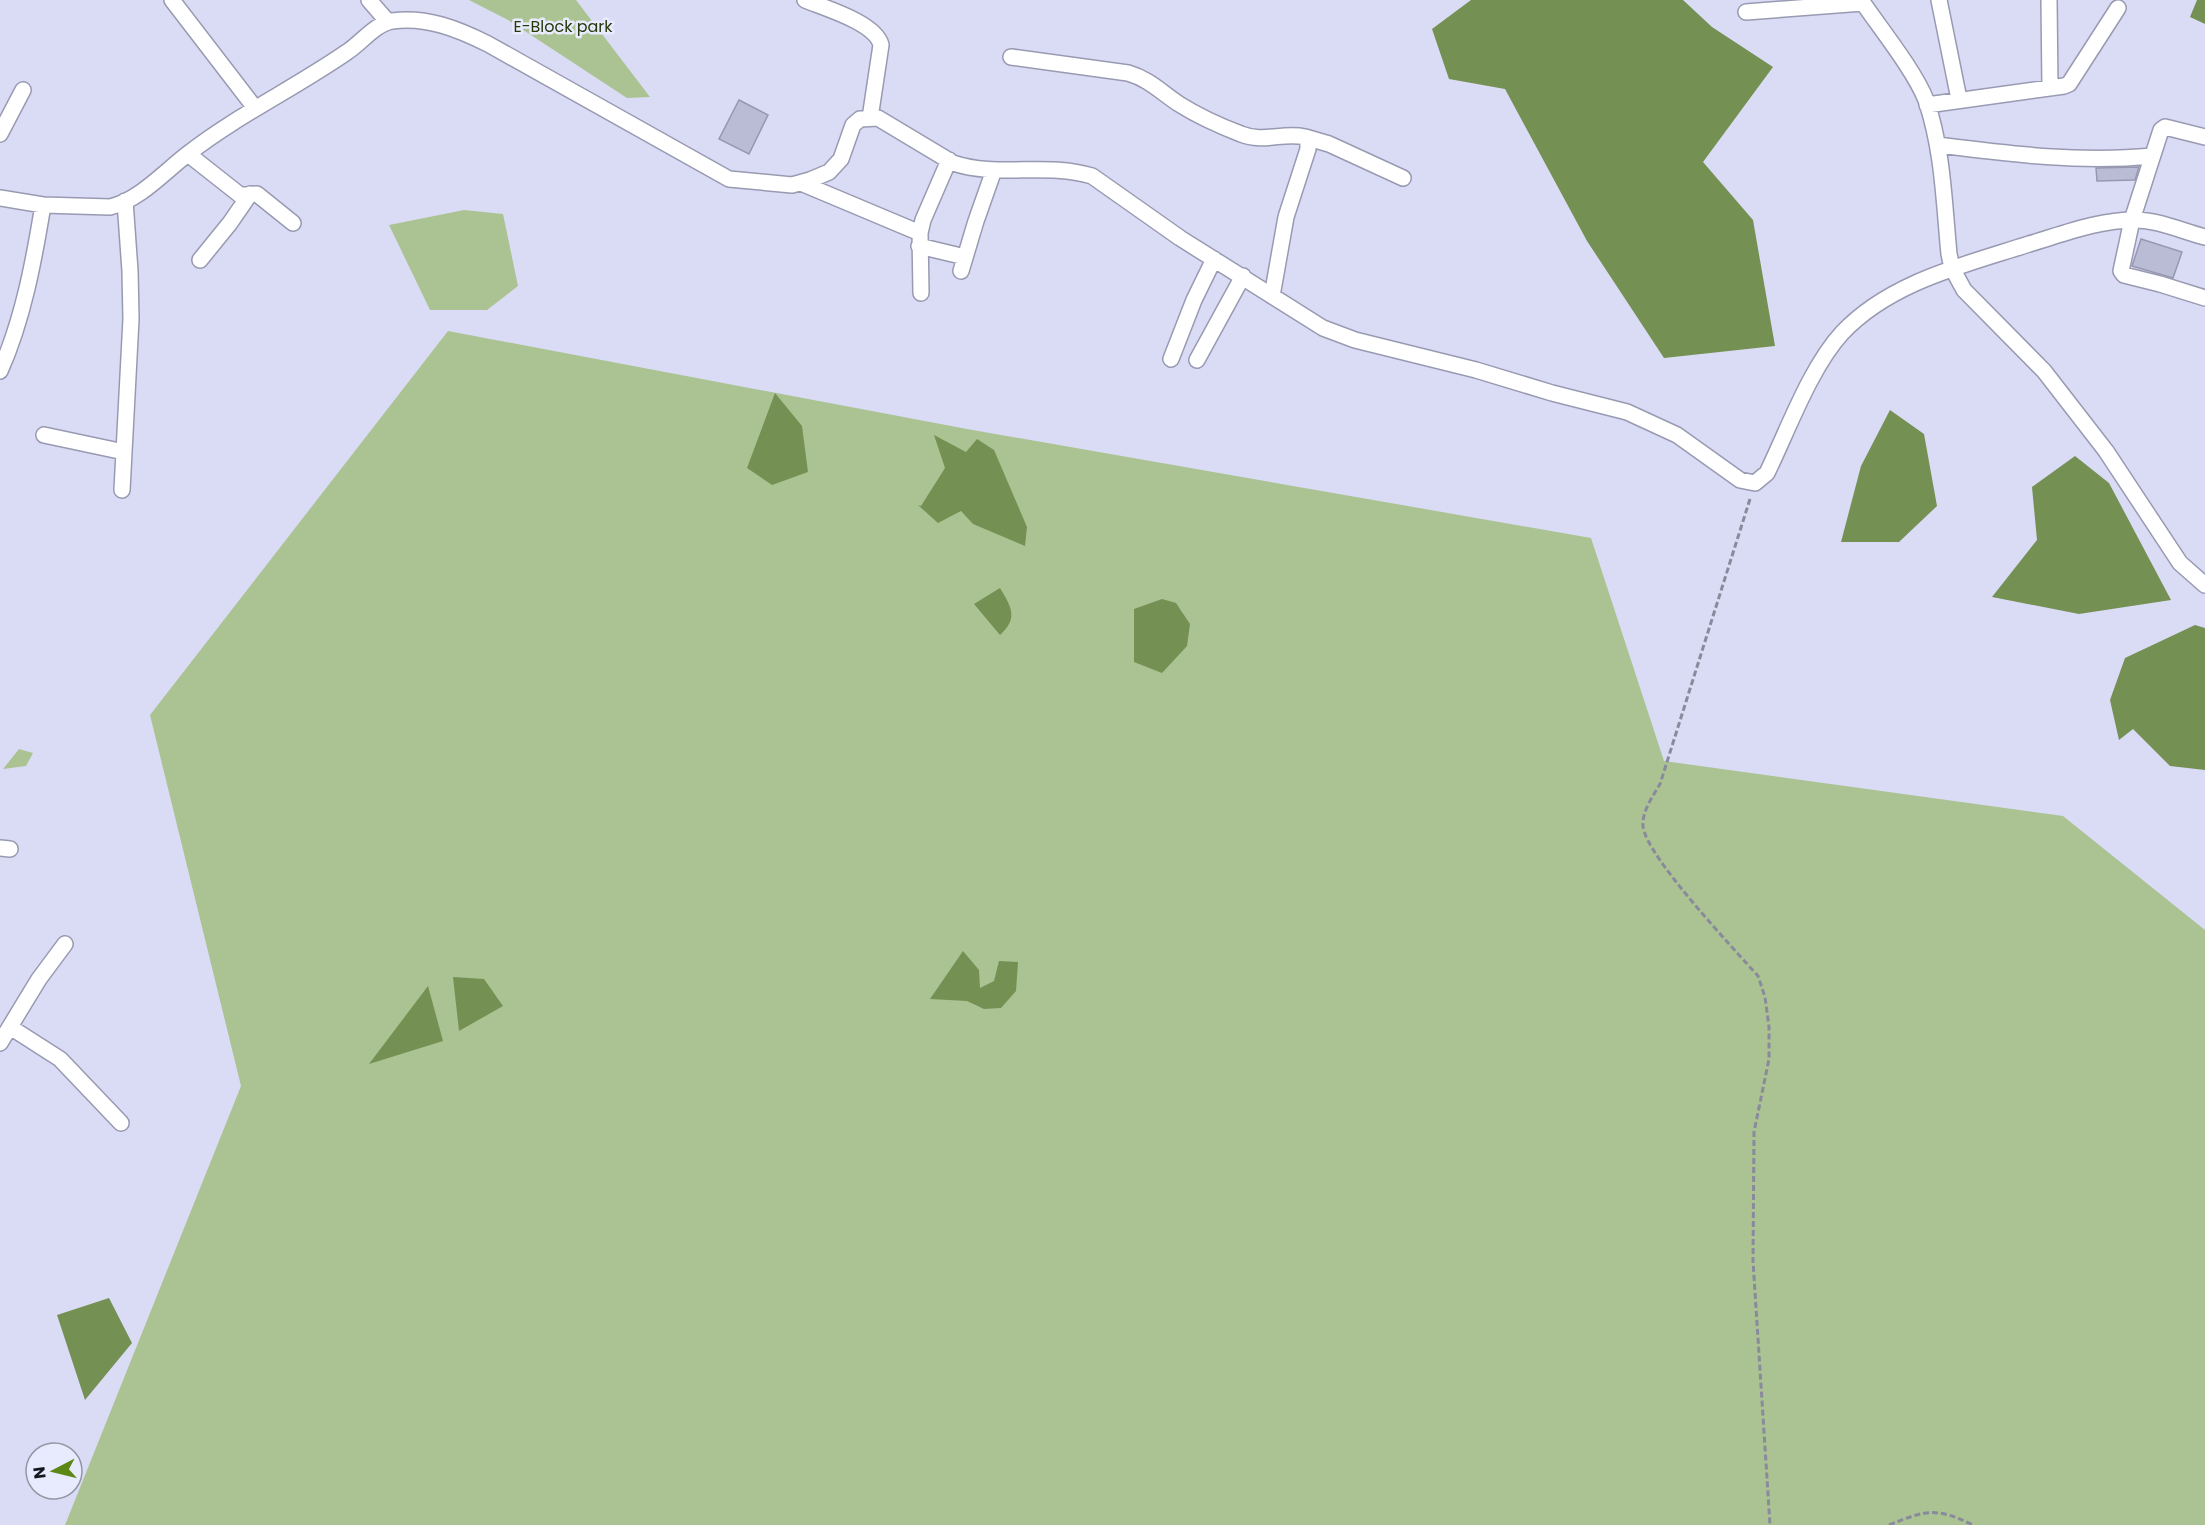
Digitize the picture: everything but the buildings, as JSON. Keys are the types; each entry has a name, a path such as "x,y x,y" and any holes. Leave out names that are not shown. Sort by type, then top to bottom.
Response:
{"street":[{"path":"172,0 255,108"},
{"path":"369,0 388,22"},
{"path":"805,0 840,6 880,39 870,118"},
{"path":"1939,0 1959,99"},
{"path":"2049,0 2050,88"},
{"path":"1746,12 1862,1 1916,81 1927,105 1938,144 1952,268 1964,290 2044,370 2106,451 2180,563 2205,585"},
{"path":"1927,105 2069,84 2118,8"},
{"path":"0,198 43,205 110,207 125,201 213,134 349,51 388,22 404,20 432,23 459,29 598,104 647,135 729,179 792,184 801,183 829,172 841,159 854,125 860,119 870,118 878,118 965,167 994,170 1076,171 1092,176 1180,238 1323,328 1355,340 1476,370 1627,412 1677,435 1740,480 1755,483 1767,473 1822,358 1843,333 1871,308 1908,286 1952,268 2074,230 2132,220 2152,221 2205,237"},
{"path":"1011,57 1128,73 1142,77 1155,84 1190,111 1243,135 1262,139 1305,137 1329,144 1403,178"},
{"path":"0,134 23,90"},
{"path":"2205,137 2165,127 2161,130 2132,220 2122,274 2205,298"},
{"path":"1272,296 1286,217 1308,149 1305,137"},
{"path":"1938,144 2051,158 2114,160 2152,156"},
{"path":"188,154 240,195 257,194 293,223"},
{"path":"921,292 920,239 923,220 949,160"},
{"path":"801,183 920,239 963,264 994,170"},
{"path":"200,260 250,194"},
{"path":"122,490 131,320 125,201"},
{"path":"0,371 9,350 28,279 43,205"},
{"path":"1171,359 1194,300 1214,258"},
{"path":"1197,360 1243,276"},
{"path":"44,435 124,452"},
{"path":"0,1043 39,979 65,944"},
{"path":"10,1027 60,1059 121,1123"}],"path":[{"path":"1755,483 1660,784 1649,802 1643,826 1650,846 1666,868 1758,976 1765,997 1769,1027 1769,1059 1754,1132 1753,1261 1770,1525"},
{"path":"1889,1525 1935,1511 1955,1516 1973,1525"}],"green space":[{"name":"E-Block park","path":"469,0 576,0 650,97 627,98 508,20"},
{"path":"464,210 503,214 518,286 487,310 430,310 389,225"},
{"path":"448,331 967,429 1591,538 1664,761 2063,816 2205,930 2205,1525 65,1525 75,1501 84,1501 84,1478 241,1086 150,715"},
{"path":"19,749 33,753 26,766 3,769"}],"shaded area":[{"path":"1471,0 1683,0 1712,27 1773,67 1703,162 1753,220 1775,346 1664,358 1587,241 1505,89 1449,79 1432,29"},
{"path":"2197,0 2205,0 2205,24 2190,17"},
{"path":"775,393 802,426 808,472 772,485 747,468"},
{"path":"1890,410 1924,434 1937,506 1899,542 1841,542 1861,466"},
{"path":"934,435 966,452 977,439 994,450 1027,527 1025,546 973,524 961,511 938,523 918,505 921,506 945,468"},
{"path":"2075,456 2109,483 2171,600 2079,614 1992,597 2037,540 2032,487"},
{"path":"1000,588 1008,601 1011,618 1000,635 974,604"},
{"path":"1162,599 1176,603 1190,624 1187,646 1162,673 1134,662 1134,609"},
{"path":"2195,625 2205,628 2205,770 2170,766 2133,729 2119,740 2110,700 2125,658"},
{"path":"963,951 979,970 980,988 994,981 999,961 1018,962 1016,991 1001,1008 984,1009 967,1001 930,999"},
{"path":"453,977 484,979 503,1006 459,1031"},
{"path":"428,986 443,1041 369,1064"},
{"path":"109,1298 132,1343 85,1400 57,1315"}]}
